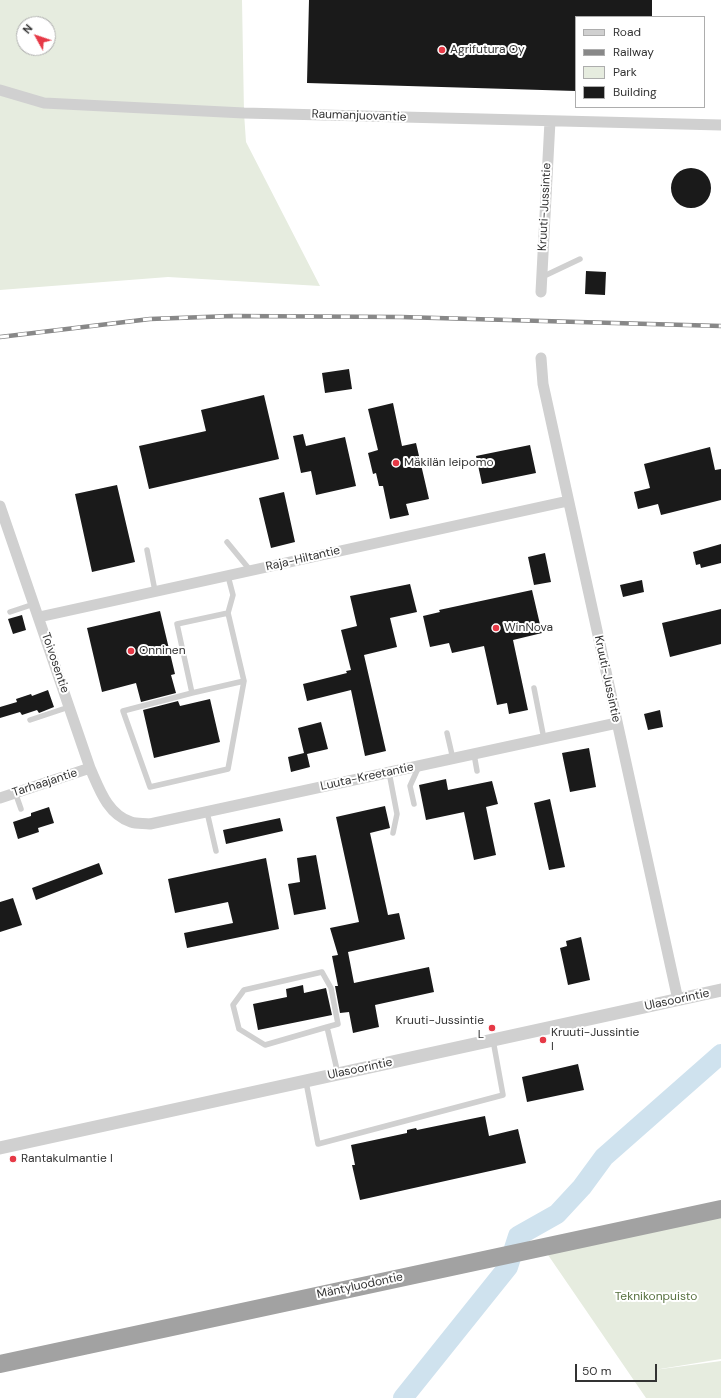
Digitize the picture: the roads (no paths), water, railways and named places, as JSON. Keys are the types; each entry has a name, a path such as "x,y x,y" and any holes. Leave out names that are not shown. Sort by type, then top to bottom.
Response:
{"highway":[{"name":"Mäntyluodontie","path":"1,1362 721,1209"}],"street":[{"name":"Raumanjuovantie","path":"0,90 44,103 244,113 721,125"},
{"name":"Kruuti-Jussintie","path":"541,292 550,121"},
{"name":"Kruuti-Jussintie","path":"541,358 543,384 678,1000"},
{"name":"Raja-Hiltantie","path":"38,617 568,500"},
{"name":"Toivosentie","path":"1,512 90,768 104,799 118,815"},
{"name":"Luuta-Kreetantie","path":"118,815 131,822 150,824 617,723"},
{"name":"Tarhaajantie","path":"0,798 90,768"},
{"name":"Ulasoorintie","path":"0,1148 721,990"}],"lane":[{"path":"541,277 580,259"},
{"path":"227,542 250,571"},
{"path":"146,550 155,592"},
{"path":"228,576 233,596 228,614 244,681 228,770 150,787 123,711 244,681"},
{"path":"10,612 34,604"},
{"path":"192,693 177,624 228,614"},
{"path":"534,688 544,739"},
{"path":"30,720 70,707"},
{"path":"447,733 453,759"},
{"path":"474,754 477,771"},
{"path":"414,804 410,786 419,766"},
{"path":"389,772 397,814 393,833"},
{"path":"15,792 21,809"},
{"path":"207,812 216,851"},
{"path":"322,972 331,988 338,1024 327,1027 265,1045 239,1029 233,1005 244,990 322,972"},
{"path":"327,1027 338,1074"},
{"path":"306,1081 318,1144 503,1095 493,1040"}],"waterway":[{"path":"403,1398 508,1267 518,1236 557,1214 582,1187 604,1157 721,1054"}],"railway":[{"path":"0,337 150,319 232,316 401,317 721,326"}],"place":[{"name":"Agrifutura Oy","path":"442,50"},
{"name":"Mäkilän leipomo","path":"396,463"},
{"name":"WinNova","path":"496,628"},
{"name":"Onninen","path":"131,651"},
{"name":"Kruuti-Jussintie L","path":"492,1028"},
{"name":"Kruuti-Jussintie I","path":"543,1040"},
{"name":"Rantakulmantie I","path":"13,1159"}],"park label":[{"name":"Teknikonpuisto","path":"656,1297"}]}
